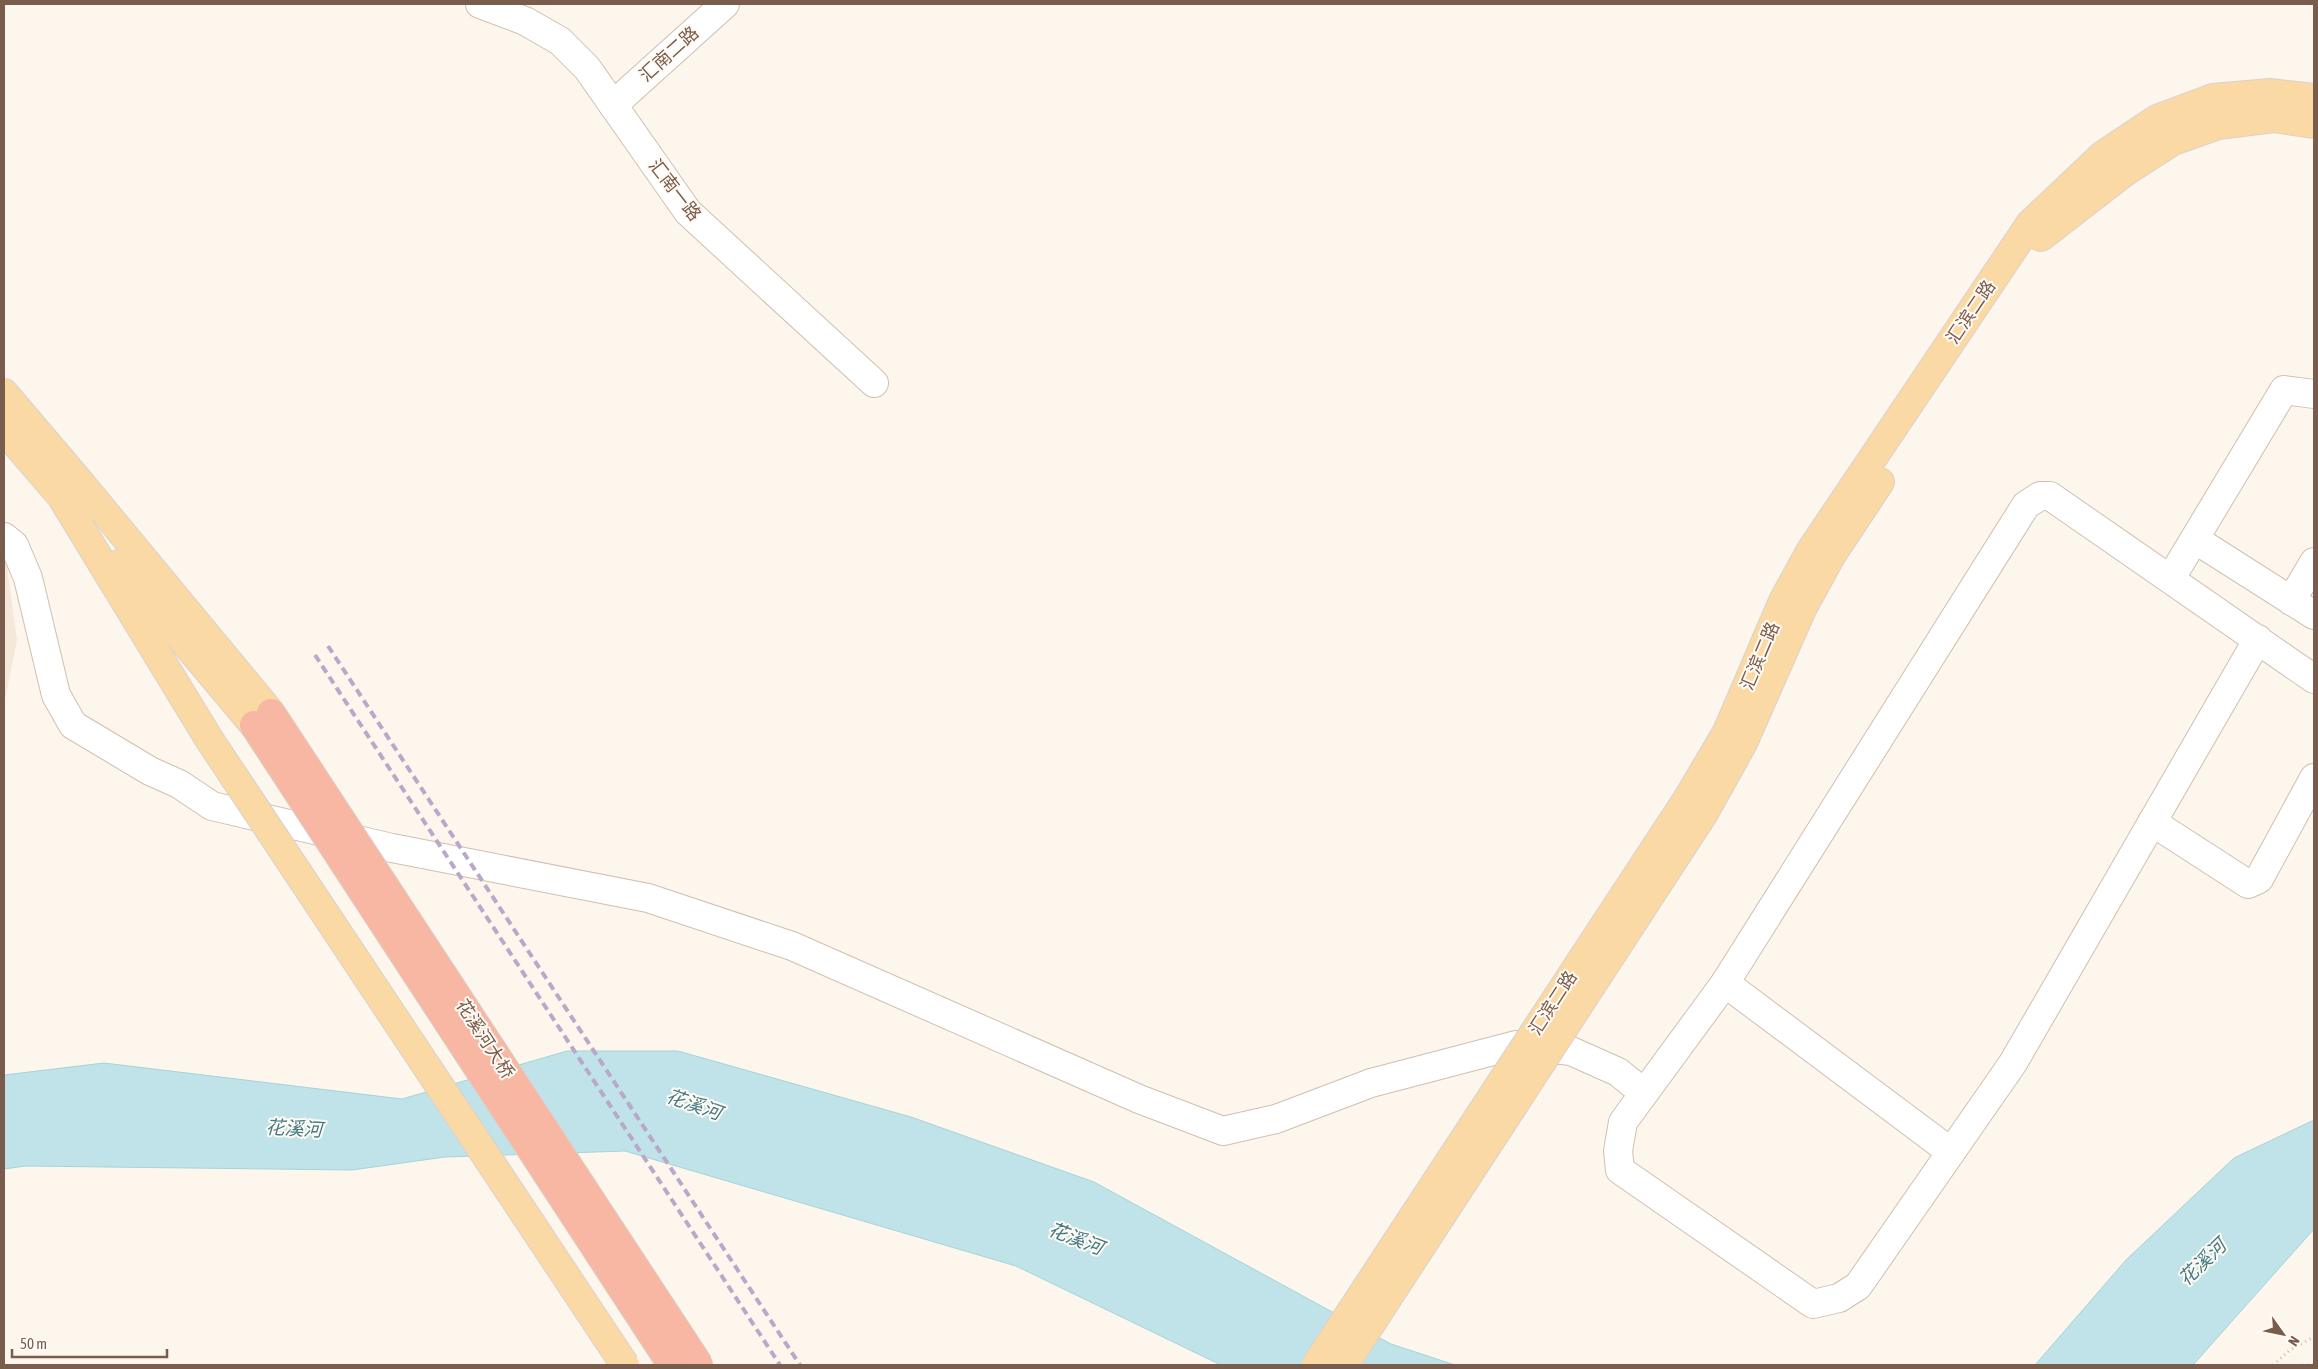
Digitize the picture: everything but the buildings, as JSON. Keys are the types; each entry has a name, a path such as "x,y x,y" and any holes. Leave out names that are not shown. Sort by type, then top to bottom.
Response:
{"highway":[{"name":"花溪河大桥","path":"262,719 672,1365"},
{"name":"花溪河大桥","path":"262,719 699,1365"}],"main road":[{"name":"汇滨二路","path":"1344,1365 1696,806 1783,601 1821,553 2036,229 2103,155 2157,119 2213,98 2270,93 2314,98"},
{"name":"汇滨二路","path":"2036,229 2173,141 2218,125 2274,118 2314,124"},
{"path":"4,393 262,719"},
{"path":"4,430 262,719"},
{"path":"61,496 209,740 626,1365"},
{"name":"汇滨二路","path":"1316,1365 1696,806"}],"street":[{"name":"汇南一路","path":"480,4 525,21 560,41 587,68 688,212 874,383"},
{"name":"汇南二路","path":"613,105 725,4"},
{"path":"2171,578 2196,540 2284,390 2314,394"},
{"path":"2258,639 2013,1063 1858,1286 1840,1298 1813,1304 1620,1170 1618,1151 1623,1122 1725,983 2026,505 2040,496 2050,496 2171,578 2258,639 2314,679"},
{"path":"4,537 14,546 28,578 56,695 73,725 150,771 179,784 212,806 392,848 648,898 792,946 1139,1099 1223,1131 1276,1119 1371,1083 1516,1045 1570,1051 1618,1072 1644,1093"},
{"path":"2196,540 2314,615"},
{"path":"2291,600 2314,562"},
{"path":"2152,822 2248,884 2259,878 2314,778"},
{"path":"1725,983 1951,1152"}],"path":[{"path":"2273,1365 2290,1350 2314,1336"},
{"path":"2302,1365 2314,1365"}],"shaded area":[{"path":"4,558 6,560 17,640 4,705"}],"water":[{"name":"花溪河","path":"567,1051 678,1051 911,1117 1094,1182 1391,1344 1455,1365 1221,1365 1016,1266 625,1151 445,1157 352,1170 26,1166 4,1169 4,1075 104,1063 402,1099"},
{"name":"花溪河","path":"2314,1120 2314,1229 2193,1365 2035,1365 2126,1260 2234,1158"}],"railway":[{"path":"328,646 800,1365"},
{"path":"315,655 780,1365"}]}
